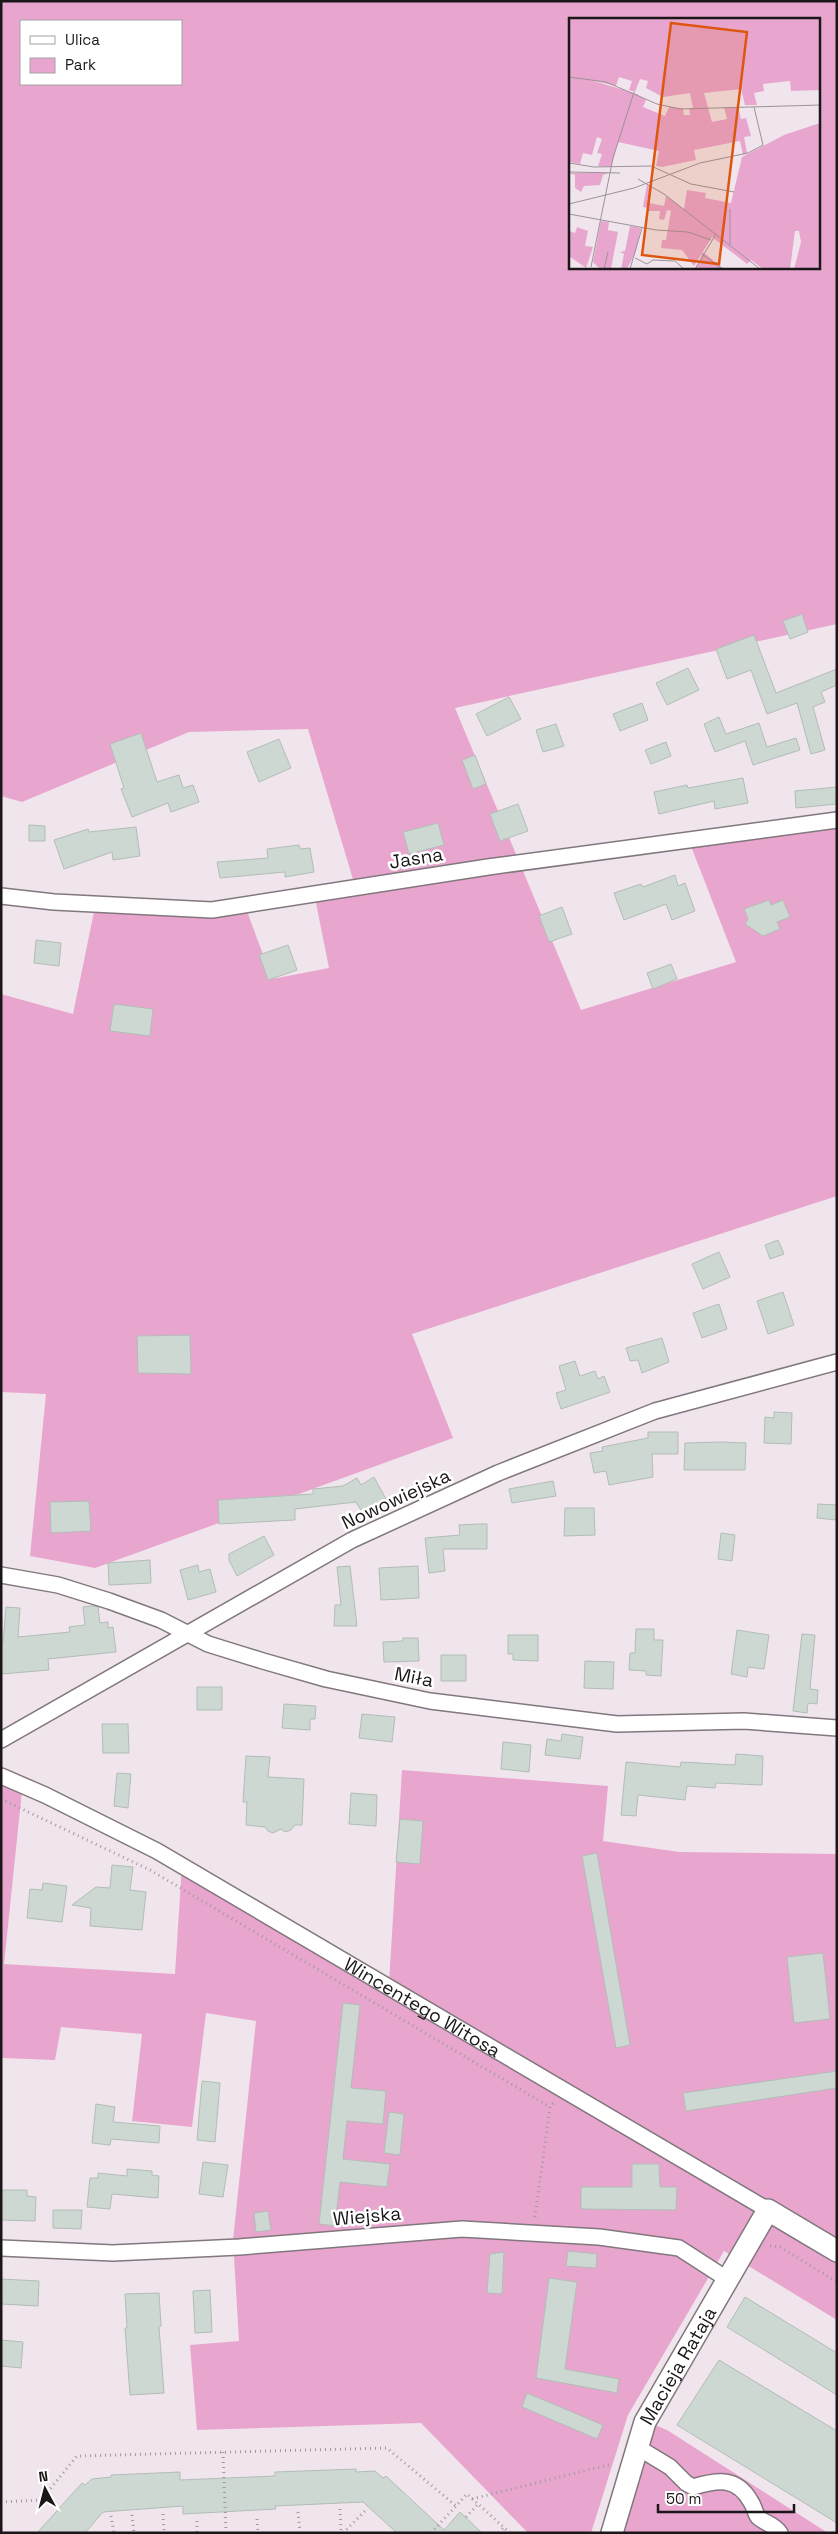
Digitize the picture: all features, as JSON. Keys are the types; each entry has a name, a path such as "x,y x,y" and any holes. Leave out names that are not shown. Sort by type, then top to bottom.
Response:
{"street":[{"name":"Jasna","path":"1,896 54,902 212,910 488,867 837,820"},
{"name":"Nowowiejska","path":"1,1740 352,1540 498,1473 655,1411 837,1362"},
{"name":"Miła","path":"1,1575 58,1585 109,1600 189,1633 208,1644 326,1679 430,1702 617,1724 744,1721 837,1728"},
{"name":"Wincentego Witosa","path":"1,1776 45,1795 157,1851 837,2251"},
{"name":"Macieja Rataja","path":"612,2533 645,2422 768,2210"},
{"name":"Wiejska","path":"1,2248 113,2253 239,2247 462,2229 599,2238 679,2248 727,2279"},
{"path":"642,2450 670,2468 693,2487 716,2480 726,2481 741,2489 751,2501 758,2517 771,2523 780,2533"}],"path":[{"path":"1,1798 150,1870 550,2107"},
{"path":"533,2233 550,2107 565,2090"},
{"path":"780,2247 837,2282"},
{"path":"1,2502 41,2500 77,2456 387,2448 456,2506"},
{"path":"222,2452 226,2533"},
{"path":"472,2499 614,2463"},
{"path":"431,2533 467,2494 510,2533"},
{"path":"466,2517 478,2504"},
{"path":"340,2509 342,2533"},
{"path":"342,2533 365,2511"},
{"path":"298,2512 300,2533"},
{"path":"163,2514 164,2533"},
{"path":"132,2515 134,2533"},
{"path":"111,2516 114,2533"},
{"path":"257,2519 258,2533"},
{"path":"197,2521 197,2533"},
{"path":"499,2533 504,2527"}],"green space":[{"path":"1,1 837,1 837,624 455,708 581,1010 736,962 687,836 837,817 837,1196 412,1334 453,1438 95,1568 30,1556 46,1394 1,1392 1,994 73,1014 96,902 244,903 272,979 329,968 314,893 355,886 308,729 189,732 22,802 1,796"},
{"path":"402,1770 608,1786 603,1841 679,1852 837,1854 837,2320 724,2251 628,2415 591,2533 528,2533 421,2423 197,2430 190,2345 239,2341 233,2240 256,2021 206,2013 192,2127 132,2121 142,2034 61,2027 55,2060 1,2058 1,1783 22,1791 4,1964 175,1974 182,1864 389,1983"},
{"path":"655,2425 667,2430 828,2533 622,2533"}],"building":[{"path":"802,614 808,632 790,639 783,621"},
{"path":"754,635 776,693 837,669 837,685 821,692 825,702 813,707 825,750 811,754 797,703 767,714 751,670 727,679 716,649"},
{"path":"688,668 699,690 667,705 656,683"},
{"path":"509,697 521,719 487,736 476,714"},
{"path":"642,703 648,720 620,731 613,714"},
{"path":"719,717 726,734 759,723 767,747 796,738 800,750 753,765 745,741 715,752 704,724"},
{"path":"556,724 564,746 543,752 536,730"},
{"path":"141,733 157,782 179,775 183,788 193,785 199,802 171,812 168,803 132,817 121,789 124,788 110,744"},
{"path":"279,739 291,768 259,782 247,752"},
{"path":"666,742 671,756 651,764 645,750"},
{"path":"475,755 486,784 473,789 462,760"},
{"path":"743,778 748,803 715,809 714,801 659,814 654,792 687,785 688,788"},
{"path":"837,787 837,804 796,808 795,791"},
{"path":"518,804 528,831 500,841 490,814"},
{"path":"438,823 444,845 409,854 403,832"},
{"path":"29,825 45,826 45,841 29,841"},
{"path":"136,827 140,856 113,860 112,852 64,869 54,840 88,829 89,832"},
{"path":"299,845 300,849 310,848 314,872 285,877 285,872 220,878 217,862 268,858 267,849"},
{"path":"675,875 678,886 685,883 695,911 672,920 666,904 624,920 614,893 641,884 643,887"},
{"path":"769,900 771,905 783,900 790,917 777,922 780,929 763,936 745,924 748,919 744,909"},
{"path":"562,907 572,934 549,942 539,916"},
{"path":"36,940 61,943 59,966 34,963"},
{"path":"288,945 297,970 268,980 259,955"},
{"path":"671,964 677,979 653,989 647,973"},
{"path":"114,1004 153,1009 150,1036 110,1031"},
{"path":"778,1240 784,1254 770,1259 765,1245"},
{"path":"719,1252 730,1277 703,1289 692,1264"},
{"path":"783,1292 794,1325 768,1334 757,1301"},
{"path":"719,1304 727,1329 702,1338 693,1313"},
{"path":"190,1335 191,1374 138,1373 137,1336"},
{"path":"662,1338 669,1362 642,1373 638,1360 630,1361 626,1348"},
{"path":"575,1361 580,1376 595,1371 598,1379 604,1376 610,1392 561,1409 556,1393 566,1390 559,1366"},
{"path":"774,1412 792,1413 791,1444 764,1443 765,1417 774,1418"},
{"path":"648,1432 678,1432 678,1454 652,1454 653,1477 609,1485 606,1471 594,1473 590,1453 603,1451 602,1447 648,1438"},
{"path":"685,1443 746,1443 745,1470 684,1470"},
{"path":"374,1477 386,1499 362,1512 356,1502 295,1509 295,1520 219,1524 218,1500 313,1494 313,1489 343,1486 357,1478 361,1485"},
{"path":"553,1481 556,1496 512,1503 509,1489"},
{"path":"89,1501 91,1531 51,1533 50,1502"},
{"path":"818,1504 837,1505 836,1520 817,1518"},
{"path":"565,1508 594,1508 595,1535 564,1536"},
{"path":"487,1524 487,1549 443,1549 445,1571 429,1573 425,1538 460,1535 459,1525"},
{"path":"721,1533 735,1535 732,1561 718,1559"},
{"path":"264,1536 274,1555 237,1576 229,1560 229,1554"},
{"path":"150,1560 151,1583 109,1585 108,1563"},
{"path":"198,1565 199,1572 210,1569 216,1592 188,1600 180,1570"},
{"path":"350,1566 357,1626 334,1626 335,1605 341,1605 337,1567"},
{"path":"418,1566 419,1598 381,1600 379,1568"},
{"path":"6,1607 20,1608 18,1637 70,1632 69,1627 85,1625 83,1607 98,1607 100,1623 108,1622 108,1628 113,1627 116,1652 48,1659 49,1670 1,1674 1,1643 3,1643"},
{"path":"636,1629 654,1629 654,1640 663,1640 661,1676 646,1675 646,1671 629,1670 630,1653 635,1653"},
{"path":"737,1630 769,1635 764,1669 748,1667 747,1677 731,1674"},
{"path":"802,1634 815,1635 810,1689 818,1690 817,1704 808,1703 807,1713 793,1711"},
{"path":"508,1635 538,1635 538,1661 513,1660 513,1654 508,1654"},
{"path":"403,1638 418,1638 419,1661 384,1662 383,1642 403,1641"},
{"path":"441,1655 466,1655 466,1681 441,1681"},
{"path":"585,1661 614,1662 613,1689 584,1688"},
{"path":"197,1687 222,1687 222,1710 197,1710"},
{"path":"284,1704 316,1706 315,1719 310,1719 310,1730 282,1728"},
{"path":"362,1714 395,1717 392,1742 359,1738"},
{"path":"102,1724 128,1724 129,1753 103,1753"},
{"path":"562,1734 583,1737 580,1759 545,1755 547,1739 561,1741"},
{"path":"503,1742 531,1745 529,1772 501,1769"},
{"path":"736,1754 763,1756 762,1785 716,1783 715,1788 687,1786 685,1800 638,1795 636,1816 621,1815 626,1762 680,1767 681,1762 735,1765"},
{"path":"246,1756 270,1757 268,1777 304,1779 302,1825 295,1825 291,1830 285,1832 281,1829 273,1833 265,1827 246,1825 247,1802 243,1802"},
{"path":"117,1773 131,1774 128,1808 114,1806"},
{"path":"351,1793 377,1795 376,1826 349,1824"},
{"path":"400,1819 423,1821 420,1864 396,1862"},
{"path":"597,1853 630,2045 616,2048 582,1856"},
{"path":"112,1865 133,1867 130,1890 146,1892 142,1930 90,1926 91,1908 72,1905 96,1887 110,1888"},
{"path":"43,1883 67,1886 62,1922 27,1918 30,1889 42,1890"},
{"path":"823,1953 830,2019 794,2023 787,1957"},
{"path":"343,2003 360,2005 351,2088 386,2091 383,2124 347,2121 343,2159 390,2164 387,2187 340,2182 335,2226 319,2224"},
{"path":"837,2071 837,2088 686,2111 683,2093"},
{"path":"202,2081 220,2083 215,2142 197,2140"},
{"path":"96,2104 115,2107 113,2122 160,2126 159,2143 111,2139 110,2145 92,2143"},
{"path":"389,2112 404,2114 400,2155 384,2153"},
{"path":"203,2162 228,2165 223,2197 199,2194"},
{"path":"632,2164 659,2164 660,2187 677,2187 676,2210 581,2209 581,2187 632,2187"},
{"path":"127,2169 152,2171 152,2175 159,2176 158,2198 112,2194 110,2209 87,2207 90,2178 98,2178 98,2173 127,2176"},
{"path":"1,2190 27,2190 27,2196 36,2197 35,2221 1,2220"},
{"path":"53,2210 82,2210 81,2229 53,2228"},
{"path":"268,2211 271,2230 256,2232 254,2213"},
{"path":"568,2251 597,2254 596,2268 566,2266"},
{"path":"504,2252 502,2294 487,2293 490,2254"},
{"path":"549,2278 577,2282 565,2369 619,2379 617,2393 536,2378"},
{"path":"1,2279 39,2281 38,2306 1,2304"},
{"path":"210,2290 212,2332 195,2333 193,2291"},
{"path":"159,2293 161,2326 159,2327 164,2393 130,2395 125,2328 127,2328 125,2294"},
{"path":"745,2297 837,2353 837,2395 727,2327"},
{"path":"1,2340 23,2342 21,2368 1,2366"},
{"path":"719,2360 837,2431 837,2523 677,2425"},
{"path":"527,2393 603,2425 597,2439 522,2407"},
{"path":"356,2469 356,2472 375,2471 383,2478 386,2476 444,2530 460,2512 482,2533 397,2533 363,2502 275,2506 276,2509 183,2514 183,2506 103,2512 85,2533 37,2533 82,2483 85,2485 92,2479 111,2477 111,2475 180,2472 180,2480 275,2476 275,2472"}]}
